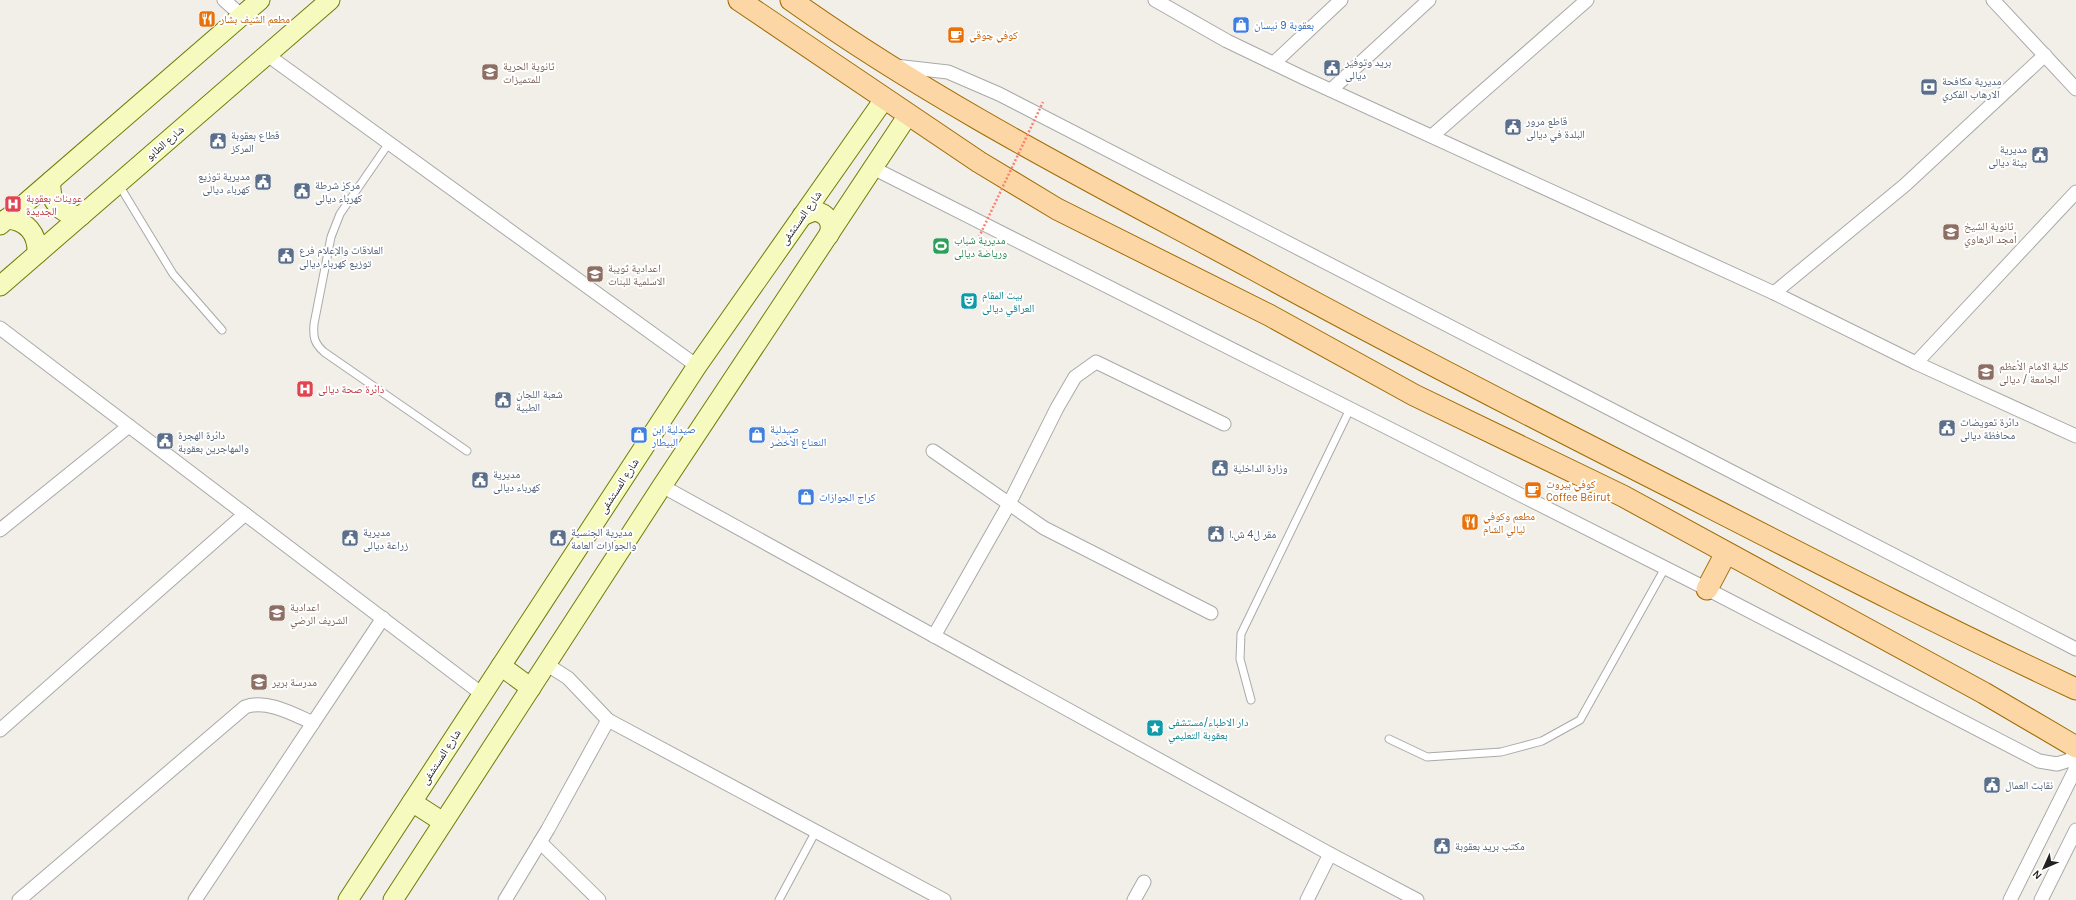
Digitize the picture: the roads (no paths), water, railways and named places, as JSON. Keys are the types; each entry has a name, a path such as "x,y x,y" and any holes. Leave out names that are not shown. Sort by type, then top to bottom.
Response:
{"main road":[{"path":"740,0 979,162 1057,209 1269,315 1414,395 1623,496 1984,694 2076,748"},
{"path":"791,0 850,42 960,110 1389,344 2004,655 2076,689"},
{"path":"1707,589 1726,553"}],"street":[{"path":"224,0 242,16"},
{"path":"3,222 260,0"},
{"name":"شارع الطابو","path":"0,286 330,0"},
{"path":"1155,0 1227,40 1331,90 1774,292 1916,363 2076,436"},
{"path":"1274,63 1341,0"},
{"path":"1331,90 1429,0"},
{"path":"1432,136 1587,0"},
{"path":"1993,0 2076,89"},
{"path":"266,54 697,366"},
{"path":"1774,292 1905,185 2045,55"},
{"path":"886,64 948,72 999,94 2076,649"},
{"name":"شارع المستشفى","path":"348,900 697,366 885,98"},
{"path":"393,900 662,486 908,115"},
{"path":"873,168 1707,589 2039,761 2057,764 2070,760 2076,748"},
{"path":"51,181 51,196 55,203 66,213 81,216"},
{"path":"1916,363 2076,192"},
{"path":"802,216 814,211 826,216 830,222 829,235"},
{"path":"3,222 14,220 28,226 36,239 37,254"},
{"path":"0,328 482,694"},
{"path":"934,636 1009,504 1057,408 1075,377 1096,362 1224,424"},
{"path":"0,530 129,426"},
{"path":"933,450 1044,528 1211,613"},
{"path":"662,486 1416,900"},
{"path":"0,730 245,514"},
{"path":"195,900 383,618"},
{"path":"546,664 568,678 608,720 944,900"},
{"path":"501,666 531,688"},
{"path":"19,900 244,707 251,704 276,708 313,723"},
{"path":"505,900 540,842 608,720"},
{"path":"2010,900 2076,768"},
{"path":"412,802 443,822"},
{"path":"2041,900 2076,830"},
{"path":"540,842 599,900"},
{"path":"1307,900 1330,854"},
{"path":"1134,900 1144,882"}],"lane":[{"path":"389,143 340,214 331,237 313,336 317,346 324,352 466,451"},
{"path":"118,184 173,274 222,330"},
{"path":"1251,700 1240,659 1241,634 1350,409"},
{"path":"1389,739 1426,757 1501,752 1542,741 1580,720 1665,568"},
{"path":"779,900 816,831"}],"place":[{"name":"مطعم الشيف بشار","path":"207,19"},
{"name":"بعقوبة 9 نيسان","path":"1241,25"},
{"name":"كوفي چوقي","path":"956,35"},
{"name":"بريد وتوفير ديالى","path":"1332,68"},
{"name":"ثانوية الحرية للمتميزات","path":"490,72"},
{"name":"مديرية مكافحة الارهاب الفكري","path":"1929,87"},
{"name":"قاطع مرور البلدة في ديالى","path":"1513,127"},
{"name":"قطاع بعقوبة المركز","path":"218,141"},
{"name":"مديرية بيئة ديالى","path":"2040,155"},
{"name":"مديرية توزيع كهرباء ديالى","path":"263,182"},
{"name":"مركز شرطة كهرباء ديالى","path":"302,191"},
{"name":"عوينات بعقوبة الجديدة","path":"13,204"},
{"name":"ثانوية الشيخ أمجد الزهاوي","path":"1951,232"},
{"name":"مديرية شباب ورياضة ديالى","path":"941,246"},
{"name":"العلاقات والإعلام فرع توزيع كهرباء ديالى","path":"286,256"},
{"name":"اعدادية ثويبة الاسلمية للبنات","path":"595,274"},
{"name":"بيت المقام العراقي ديالى","path":"969,301"},
{"name":"كلية الامام الأعظم الجامعة / ديالى","path":"1986,372"},
{"name":"دائرة صحة ديالى","path":"305,389"},
{"name":"شعبة اللجان الطبية","path":"503,400"},
{"name":"دائرة تعويضات محافظة ديالى","path":"1947,428"},
{"name":"صيدلية ابن البيطار","path":"639,435"},
{"name":"صيدلية النعناع الأخضر","path":"757,435"},
{"name":"دائرة الهجرة والمهاجرين بعقوبة","path":"165,441"},
{"name":"وزارة الداخلية","path":"1220,468"},
{"name":"مديرية كهرباء ديالى","path":"480,480"},
{"name":"كوفي بيروت Coffee Beirut","path":"1533,490"},
{"name":"كراج الجوازات","path":"806,497"},
{"name":"مطعم وكوفي ليالي الشام","path":"1470,522"},
{"name":"مقر ل4 ش.ا","path":"1216,534"},
{"name":"مديرية زراعة ديالى","path":"350,538"},
{"name":"مديرية الجنسية والجوازات العامة","path":"558,538"},
{"name":"اعدادية الشريف الرضي","path":"277,613"},
{"name":"مدرسة برير","path":"259,682"},
{"name":"دار الاطباء/مستشفى بعقوبة التعليمي","path":"1155,728"},
{"name":"نقابت العمال","path":"1992,785"},
{"name":"مكتب بريد بعقوبة","path":"1442,846"}]}
